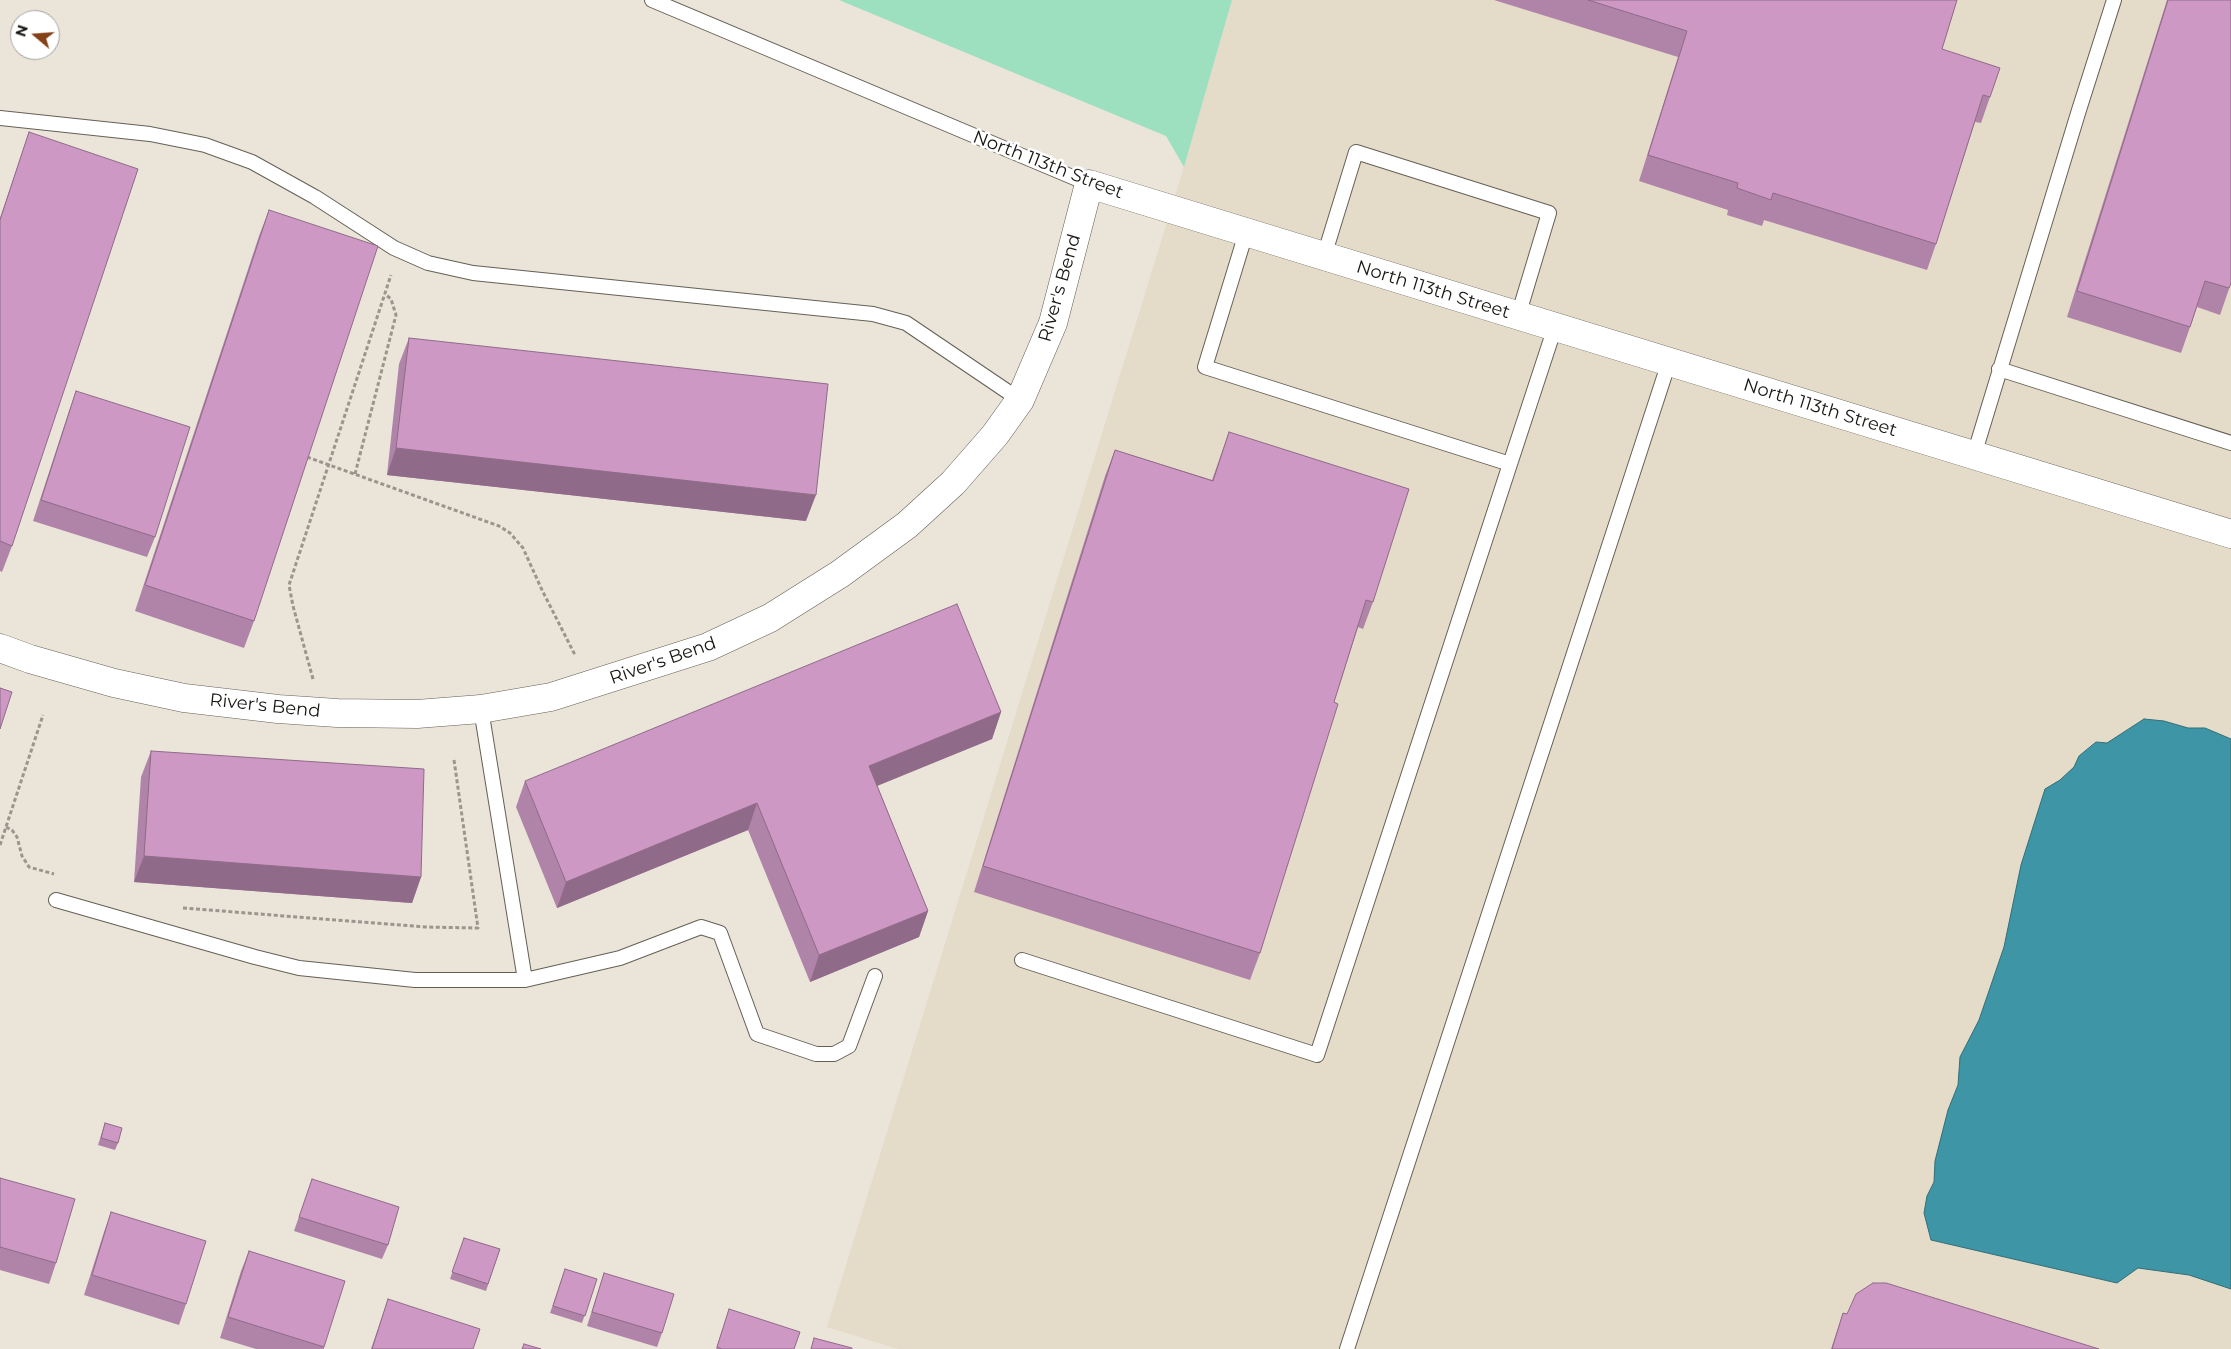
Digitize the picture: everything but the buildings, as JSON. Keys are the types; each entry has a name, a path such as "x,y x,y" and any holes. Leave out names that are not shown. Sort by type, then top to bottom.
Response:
{"street":[{"name":"North 113th Street","path":"1089,184 2231,534"},
{"name":"River's Bend","path":"0,648 30,659 114,683 184,698 337,714 417,714 481,709 551,697 708,647 770,618 840,574 907,525 953,483 995,435 1020,400 1053,323 1089,184"}],"lane":[{"name":"North 113th Street","path":"652,0 1089,184"},
{"path":"1974,455 2114,0"},
{"path":"0,118 150,134 205,144 252,162 400,250 428,263 473,273 873,314 906,323 1020,400"},
{"path":"1324,256 1356,152 1549,213 1518,316"},
{"path":"1246,232 1205,367 1510,464"},
{"path":"1022,960 1317,1056 1555,327"},
{"path":"1347,1349 1669,362"},
{"path":"1999,369 2231,443"},
{"path":"481,709 525,980"},
{"path":"56,900 255,958 299,968 415,980 525,980 620,958 701,927 720,933 757,1034 816,1054 834,1054 849,1046 875,976"}],"path":[{"path":"306,683 314,681 289,585 400,250"},
{"path":"355,474 396,315 391,299 385,294"},
{"path":"308,457 328,466 499,526 510,532 523,548 589,686"},
{"path":"0,844 43,715"},
{"path":"177,907 398,925 478,928 454,760"},
{"path":"6,827 12,830 17,837 22,856 29,867 56,875"}],"shaded area":[{"path":"1232,0 2231,0 2231,1349 898,1349 827,1327 1180,180"}],"green space":[{"path":"839,0 1232,0 1184,167 1166,136"}],"water":[{"path":"2144,719 2164,721 2188,728 2205,728 2231,739 2231,1289 2189,1275 2138,1268 2117,1283 1931,1240 1924,1213 1927,1196 1934,1182 1935,1161 1948,1110 1958,1085 1960,1057 1979,1020 2004,947 2021,865 2045,789 2060,780 2074,767 2079,756 2096,742 2107,743"}]}
